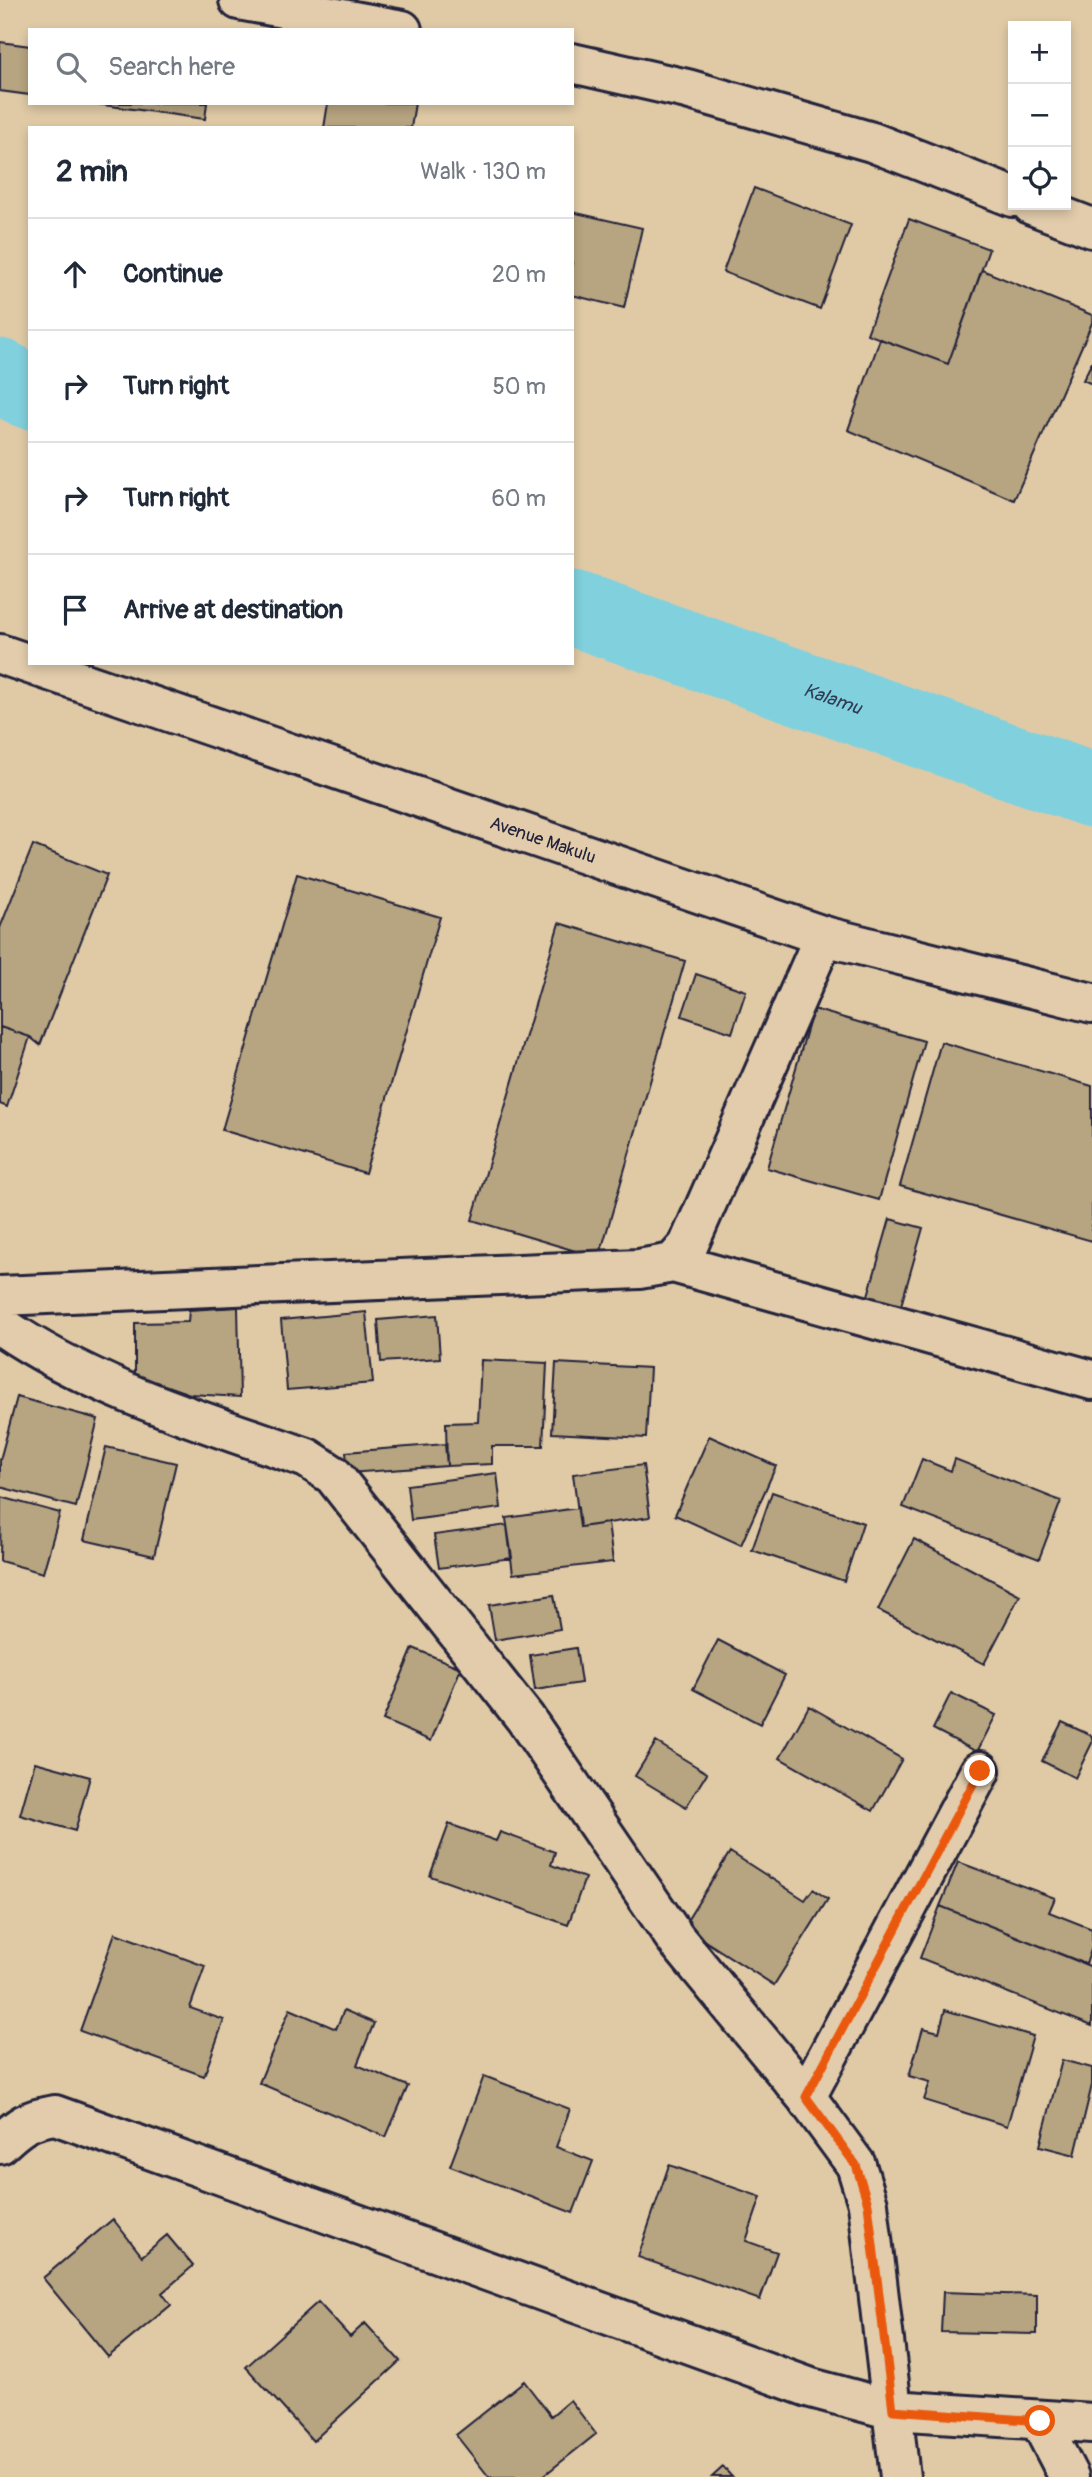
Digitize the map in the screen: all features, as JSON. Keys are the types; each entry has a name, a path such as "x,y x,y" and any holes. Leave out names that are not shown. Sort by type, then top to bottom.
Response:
{"main road":[{"path":"244,0 391,28"},
{"path":"574,63 688,89 872,142 1008,195"},
{"path":"1045,210 1092,228"},
{"name":"Avenue Makulu","path":"0,654 28,664"},
{"name":"Avenue Makulu","path":"32,665 824,936 1092,1003"},
{"path":"673,1263 688,1246 824,936"},
{"path":"0,1296 625,1269 673,1263 1092,1380"},
{"path":"0,1325 36,1350 130,1395 307,1458 333,1475 525,1718 675,1938 806,2097 856,2165 868,2204 901,2477"},
{"path":"806,2097 980,1771"},
{"path":"0,2144 21,2125 36,2118 55,2115 811,2388 893,2410 1092,2423"},
{"path":"1040,2421 1069,2477"}],"building":[{"path":"0,42 28,46 28,95 0,91"},
{"path":"104,105 207,105 205,119"},
{"path":"328,105 415,105 411,126 324,126"},
{"path":"754,188 851,225 820,309 723,272"},
{"path":"574,212 642,228 624,308 574,296"},
{"path":"909,219 989,249 948,364 867,334"},
{"path":"982,270 1092,315 1092,323 1014,500 848,430 880,339 948,364"},
{"path":"1092,362 1092,384 1083,380"},
{"path":"33,845 107,875 40,1045 30,1037 0,1027 0,928"},
{"path":"297,874 440,917 365,1173 222,1130"},
{"path":"559,923 685,961 599,1258 472,1220"},
{"path":"696,974 746,991 732,1033 682,1016"},
{"path":"813,1009 924,1041 879,1200 767,1168"},
{"path":"0,1027 30,1037 7,1107 0,1104"},
{"path":"941,1042 1092,1086 1092,1241 900,1186"},
{"path":"890,1219 923,1228 900,1309 867,1299"},
{"path":"238,1307 240,1397 190,1394 135,1375 135,1323 188,1322 189,1310"},
{"path":"366,1312 373,1383 287,1390 281,1320"},
{"path":"437,1315 440,1358 381,1362 378,1320"},
{"path":"481,1360 547,1363 543,1446 492,1446 492,1464 447,1466 446,1423 478,1422"},
{"path":"556,1363 650,1368 646,1438 552,1433"},
{"path":"17,1397 98,1419 76,1507 0,1487 0,1460"},
{"path":"709,1436 776,1466 741,1545 675,1515"},
{"path":"445,1444 447,1466 348,1473 346,1452"},
{"path":"106,1447 176,1463 154,1556 84,1540"},
{"path":"922,1459 951,1471 955,1459 1061,1501 1039,1559 903,1507"},
{"path":"643,1465 650,1517 580,1527 573,1474"},
{"path":"497,1473 501,1508 411,1520 407,1485"},
{"path":"772,1492 863,1523 844,1581 752,1550"},
{"path":"1,1497 60,1513 43,1573 0,1561"},
{"path":"578,1508 580,1527 608,1523 613,1562 513,1574 506,1518"},
{"path":"507,1525 512,1558 439,1568 434,1535"},
{"path":"914,1539 1020,1595 984,1664 878,1610"},
{"path":"554,1595 560,1629 495,1640 489,1605"},
{"path":"718,1640 785,1675 760,1724 693,1689"},
{"path":"413,1648 461,1668 431,1741 383,1720"},
{"path":"576,1648 581,1683 535,1690 530,1655"},
{"path":"951,1693 996,1715 977,1752 933,1729"},
{"path":"809,1706 902,1759 873,1811 780,1758"},
{"path":"1062,1722 1092,1736 1092,1743 1075,1778 1042,1761"},
{"path":"656,1742 707,1773 686,1807 635,1776"},
{"path":"35,1762 90,1777 75,1831 20,1815"},
{"path":"449,1824 496,1841 500,1832 555,1852 551,1865 585,1878 568,1925 430,1876"},
{"path":"730,1852 805,1900 813,1889 828,1899 774,1985 683,1927"},
{"path":"958,1862 1055,1898 1049,1912 1092,1929 1092,1947 1086,1964 940,1906"},
{"path":"940,1906 1092,1967 1092,2026 920,1958"},
{"path":"115,1933 205,1966 190,2008 224,2020 204,2076 80,2031"},
{"path":"290,2009 336,2029 344,2010 374,2023 357,2065 408,2086 386,2137 259,2083"},
{"path":"945,2010 1033,2036 1007,2126 924,2100 930,2082 909,2076 923,2028 939,2032"},
{"path":"1062,2060 1092,2068 1092,2085 1075,2155 1040,2146"},
{"path":"484,2076 570,2109 556,2147 593,2161 573,2213 450,2166"},
{"path":"669,2165 761,2197 746,2241 777,2252 760,2300 638,2257"},
{"path":"113,2219 142,2256 167,2235 193,2266 162,2293 171,2305 108,2357 43,2278"},
{"path":"943,2292 1037,2295 1037,2334 941,2332"},
{"path":"318,2302 350,2337 365,2323 400,2361 313,2441 246,2367"},
{"path":"524,2381 551,2416 570,2400 596,2434 542,2477 489,2477 456,2435"},
{"path":"723,2467 732,2477 712,2477"}],"waterway":[{"name":"Kalamu","path":"0,376 28,391"},
{"name":"Kalamu","path":"574,609 1092,790"}],"route":[{"path":"980,1771 806,2097 856,2165 868,2204 893,2410 1040,2421"}]}
